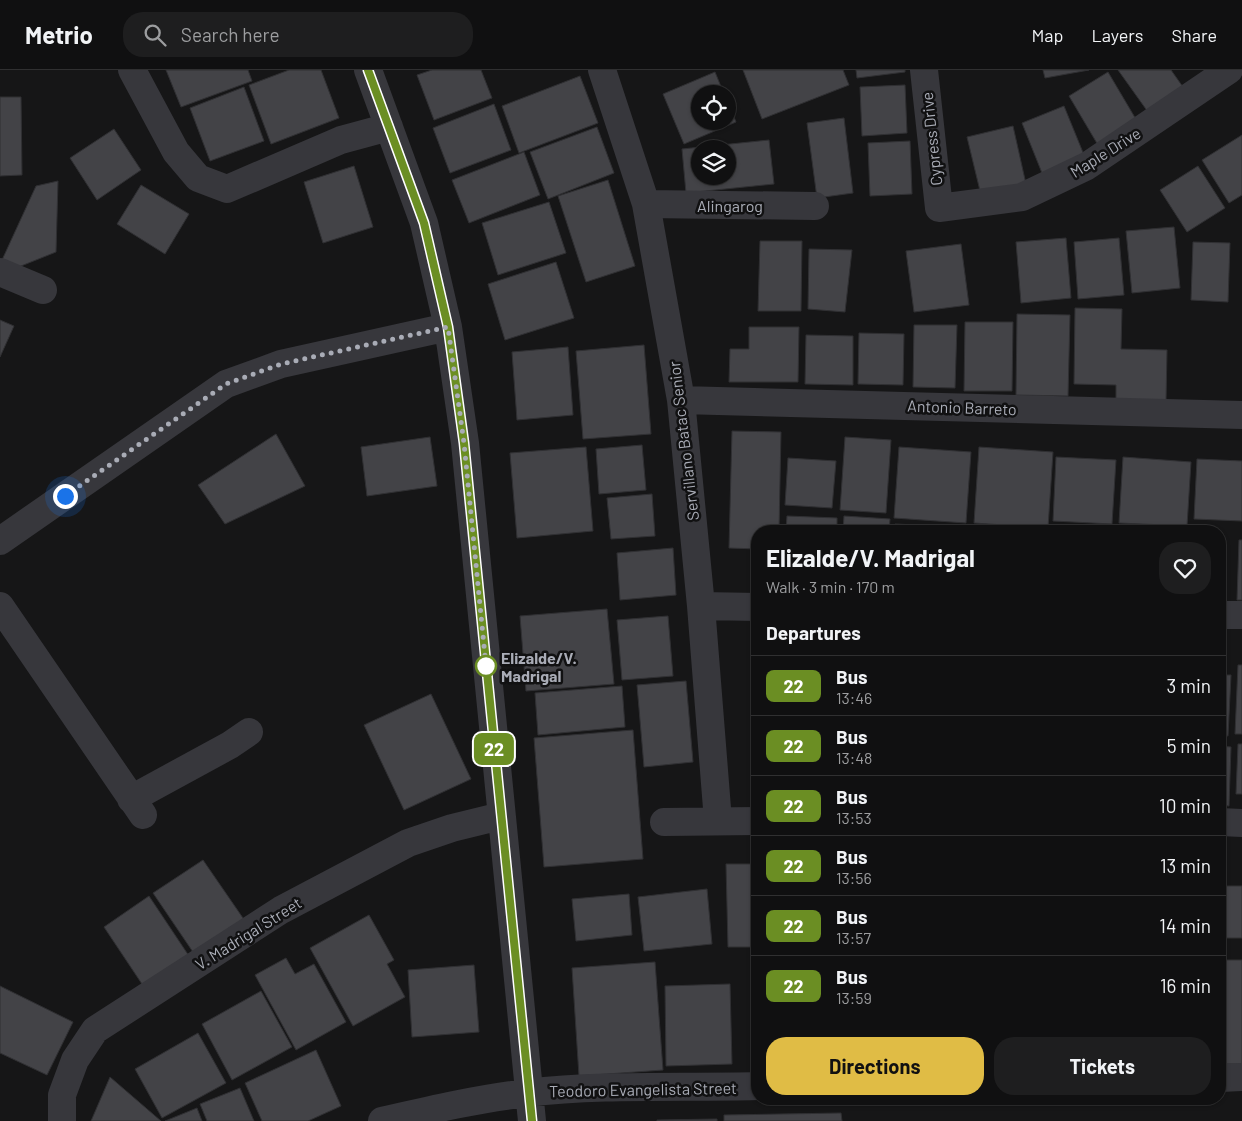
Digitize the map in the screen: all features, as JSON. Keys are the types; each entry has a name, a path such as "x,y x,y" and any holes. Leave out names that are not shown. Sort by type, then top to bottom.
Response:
{"street":[{"path":"132,70 176,152 198,178 227,189 341,140 389,128"},
{"path":"368,70 424,223 448,327 464,443 532,1121"},
{"name":"Cypress Drive","path":"924,70 939,208"},
{"name":"Maple Drive","path":"939,208 1022,197 1079,170 1229,70"},
{"name":"Servillano Batac Senior","path":"604,71 646,204 681,400 701,606 718,821"},
{"name":"Alingarog","path":"646,204 815,206"},
{"path":"0,272 43,290"},
{"path":"0,541 226,384 281,364 448,327"},
{"name":"Antonio Barreto","path":"681,400 1242,415"},
{"path":"0,606 137,807 248,732"},
{"path":"701,606 751,607"},
{"path":"1226,615 1242,615"},
{"name":"V. Madrigal Street","path":"62,1121 62,1095 74,1060 95,1030 281,910 408,843 452,828 500,816"},
{"path":"664,822 751,821"},
{"path":"1226,822 1242,822"},
{"path":"1226,1078 1242,1078"},
{"name":"Teodoro Evangelista Street","path":"382,1121 465,1102 528,1093 581,1089 751,1086"}],"building":[{"path":"166,70 248,70 252,81 181,107"},
{"path":"289,70 321,70 339,118 271,144 249,85"},
{"path":"432,70 481,70 492,98 434,120 417,75"},
{"path":"743,70 843,70 849,85 762,119"},
{"path":"856,70 905,70 905,72 857,78"},
{"path":"1043,70 1089,70 1045,78"},
{"path":"1118,70 1171,70 1183,87 1148,112"},
{"path":"715,72 720,85 691,85 691,130 717,130 684,144 663,94"},
{"path":"1108,72 1137,121 1098,145 1069,96"},
{"path":"580,76 598,123 519,153 502,106"},
{"path":"905,85 907,133 862,136 860,87"},
{"path":"244,87 264,141 210,161 190,108"},
{"path":"0,97 21,97 22,175 0,176"},
{"path":"494,104 511,150 450,173 433,128"},
{"path":"1064,106 1084,155 1042,173 1022,123"},
{"path":"844,118 853,193 817,198 807,123"},
{"path":"1013,126 1026,184 981,195 967,137"},
{"path":"597,127 614,173 548,199 530,152"},
{"path":"114,129 141,170 97,200 70,158"},
{"path":"1242,135 1242,195 1229,203 1202,160"},
{"path":"769,140 774,184 686,193 682,149 691,148 691,185 736,185 736,143"},
{"path":"910,141 912,194 870,196 868,143"},
{"path":"524,152 540,195 469,223 452,180"},
{"path":"354,166 373,227 323,243 304,182"},
{"path":"1198,166 1225,208 1187,232 1160,190"},
{"path":"608,180 635,266 586,282 558,196"},
{"path":"58,181 56,252 16,268 2,260 36,186"},
{"path":"141,185 189,214 165,254 117,224"},
{"path":"549,202 566,253 498,275 482,223"},
{"path":"1174,227 1180,288 1132,293 1126,231"},
{"path":"1066,238 1071,298 1021,303 1016,242"},
{"path":"1119,238 1124,295 1078,299 1074,242"},
{"path":"760,241 802,241 801,311 758,311"},
{"path":"1193,242 1230,243 1228,302 1191,300"},
{"path":"961,244 969,305 914,312 906,251"},
{"path":"809,249 852,250 845,312 808,309"},
{"path":"556,262 574,318 505,340 488,284"},
{"path":"1075,308 1122,309 1121,349 1167,350 1166,400 1116,400 1116,385 1074,384"},
{"path":"1017,314 1070,315 1068,396 1016,395"},
{"path":"0,320 14,326 0,357"},
{"path":"965,322 1013,322 1012,391 964,391"},
{"path":"914,325 957,325 955,388 913,387"},
{"path":"749,327 799,327 798,382 729,382 730,349 749,349"},
{"path":"859,333 904,334 903,385 858,384"},
{"path":"806,335 853,336 853,385 805,384"},
{"path":"644,345 651,434 583,439 576,351"},
{"path":"568,347 573,415 517,420 512,352"},
{"path":"732,431 781,432 779,525 751,525 751,549 729,548"},
{"path":"276,434 305,486 225,524 198,485"},
{"path":"430,437 437,486 367,496 361,447"},
{"path":"845,437 891,440 886,513 840,510"},
{"path":"642,445 646,490 599,494 596,449"},
{"path":"586,447 593,531 517,538 510,453"},
{"path":"899,447 971,452 966,523 894,518"},
{"path":"979,447 1053,452 1048,525 974,523"},
{"path":"1056,457 1116,460 1112,524 1053,521"},
{"path":"1123,457 1191,462 1187,525 1119,523"},
{"path":"788,458 836,461 832,508 785,505"},
{"path":"1197,459 1242,461 1242,521 1194,519"},
{"path":"652,494 655,536 611,539 607,498"},
{"path":"787,516 837,518 837,525 786,525"},
{"path":"844,516 890,519 890,525 843,525"},
{"path":"1239,540 1242,540 1242,600 1237,600"},
{"path":"673,548 676,595 620,600 617,553"},
{"path":"607,609 614,684 526,691 520,616"},
{"path":"668,616 673,676 622,680 617,620"},
{"path":"1238,665 1242,665 1242,734 1235,734"},
{"path":"1226,675 1231,675 1228,736 1226,736"},
{"path":"686,681 693,762 644,767 637,685"},
{"path":"622,686 625,727 538,735 535,693"},
{"path":"431,694 471,779 404,810 364,725"},
{"path":"633,730 643,859 544,867 534,738"},
{"path":"1238,744 1242,744 1242,794 1236,794"},
{"path":"1226,747 1231,747 1229,806 1226,806"},
{"path":"203,860 245,921 195,955 153,893"},
{"path":"726,864 751,864 751,947 728,947"},
{"path":"1226,886 1242,886 1242,938 1226,938"},
{"path":"707,889 712,944 644,951 638,897"},
{"path":"629,894 632,935 576,941 572,899"},
{"path":"149,896 191,959 146,990 104,927"},
{"path":"369,915 394,960 387,964 405,997 353,1026 310,948"},
{"path":"286,958 295,974 314,964 346,1022 296,1050 255,975"},
{"path":"1226,960 1242,960 1242,1064 1226,1064"},
{"path":"655,962 663,1070 579,1076 572,968"},
{"path":"474,965 479,1032 412,1037 408,970"},
{"path":"730,984 732,1064 666,1066 665,986"},
{"path":"0,986 73,1022 47,1075 0,1053"},
{"path":"261,991 292,1047 232,1080 202,1024"},
{"path":"198,1033 226,1083 162,1118 135,1069"},
{"path":"316,1050 341,1106 308,1121 262,1121 245,1083"},
{"path":"110,1077 161,1121 91,1121"},
{"path":"240,1088 254,1121 207,1121 200,1104"},
{"path":"197,1108 202,1121 165,1121"},
{"path":"841,1113 842,1121 724,1121 724,1115"},
{"path":"717,1119 717,1121 657,1121 657,1120"}],"bus line":[{"name":"22","path":"368,70 424,223 448,327 464,443 532,1121"}],"place":[{"name":"Elizalde/V. Madrigal","path":"486,666"}],"route":[{"path":"65,496 226,384 281,364 448,327 464,443 486,666"}]}
